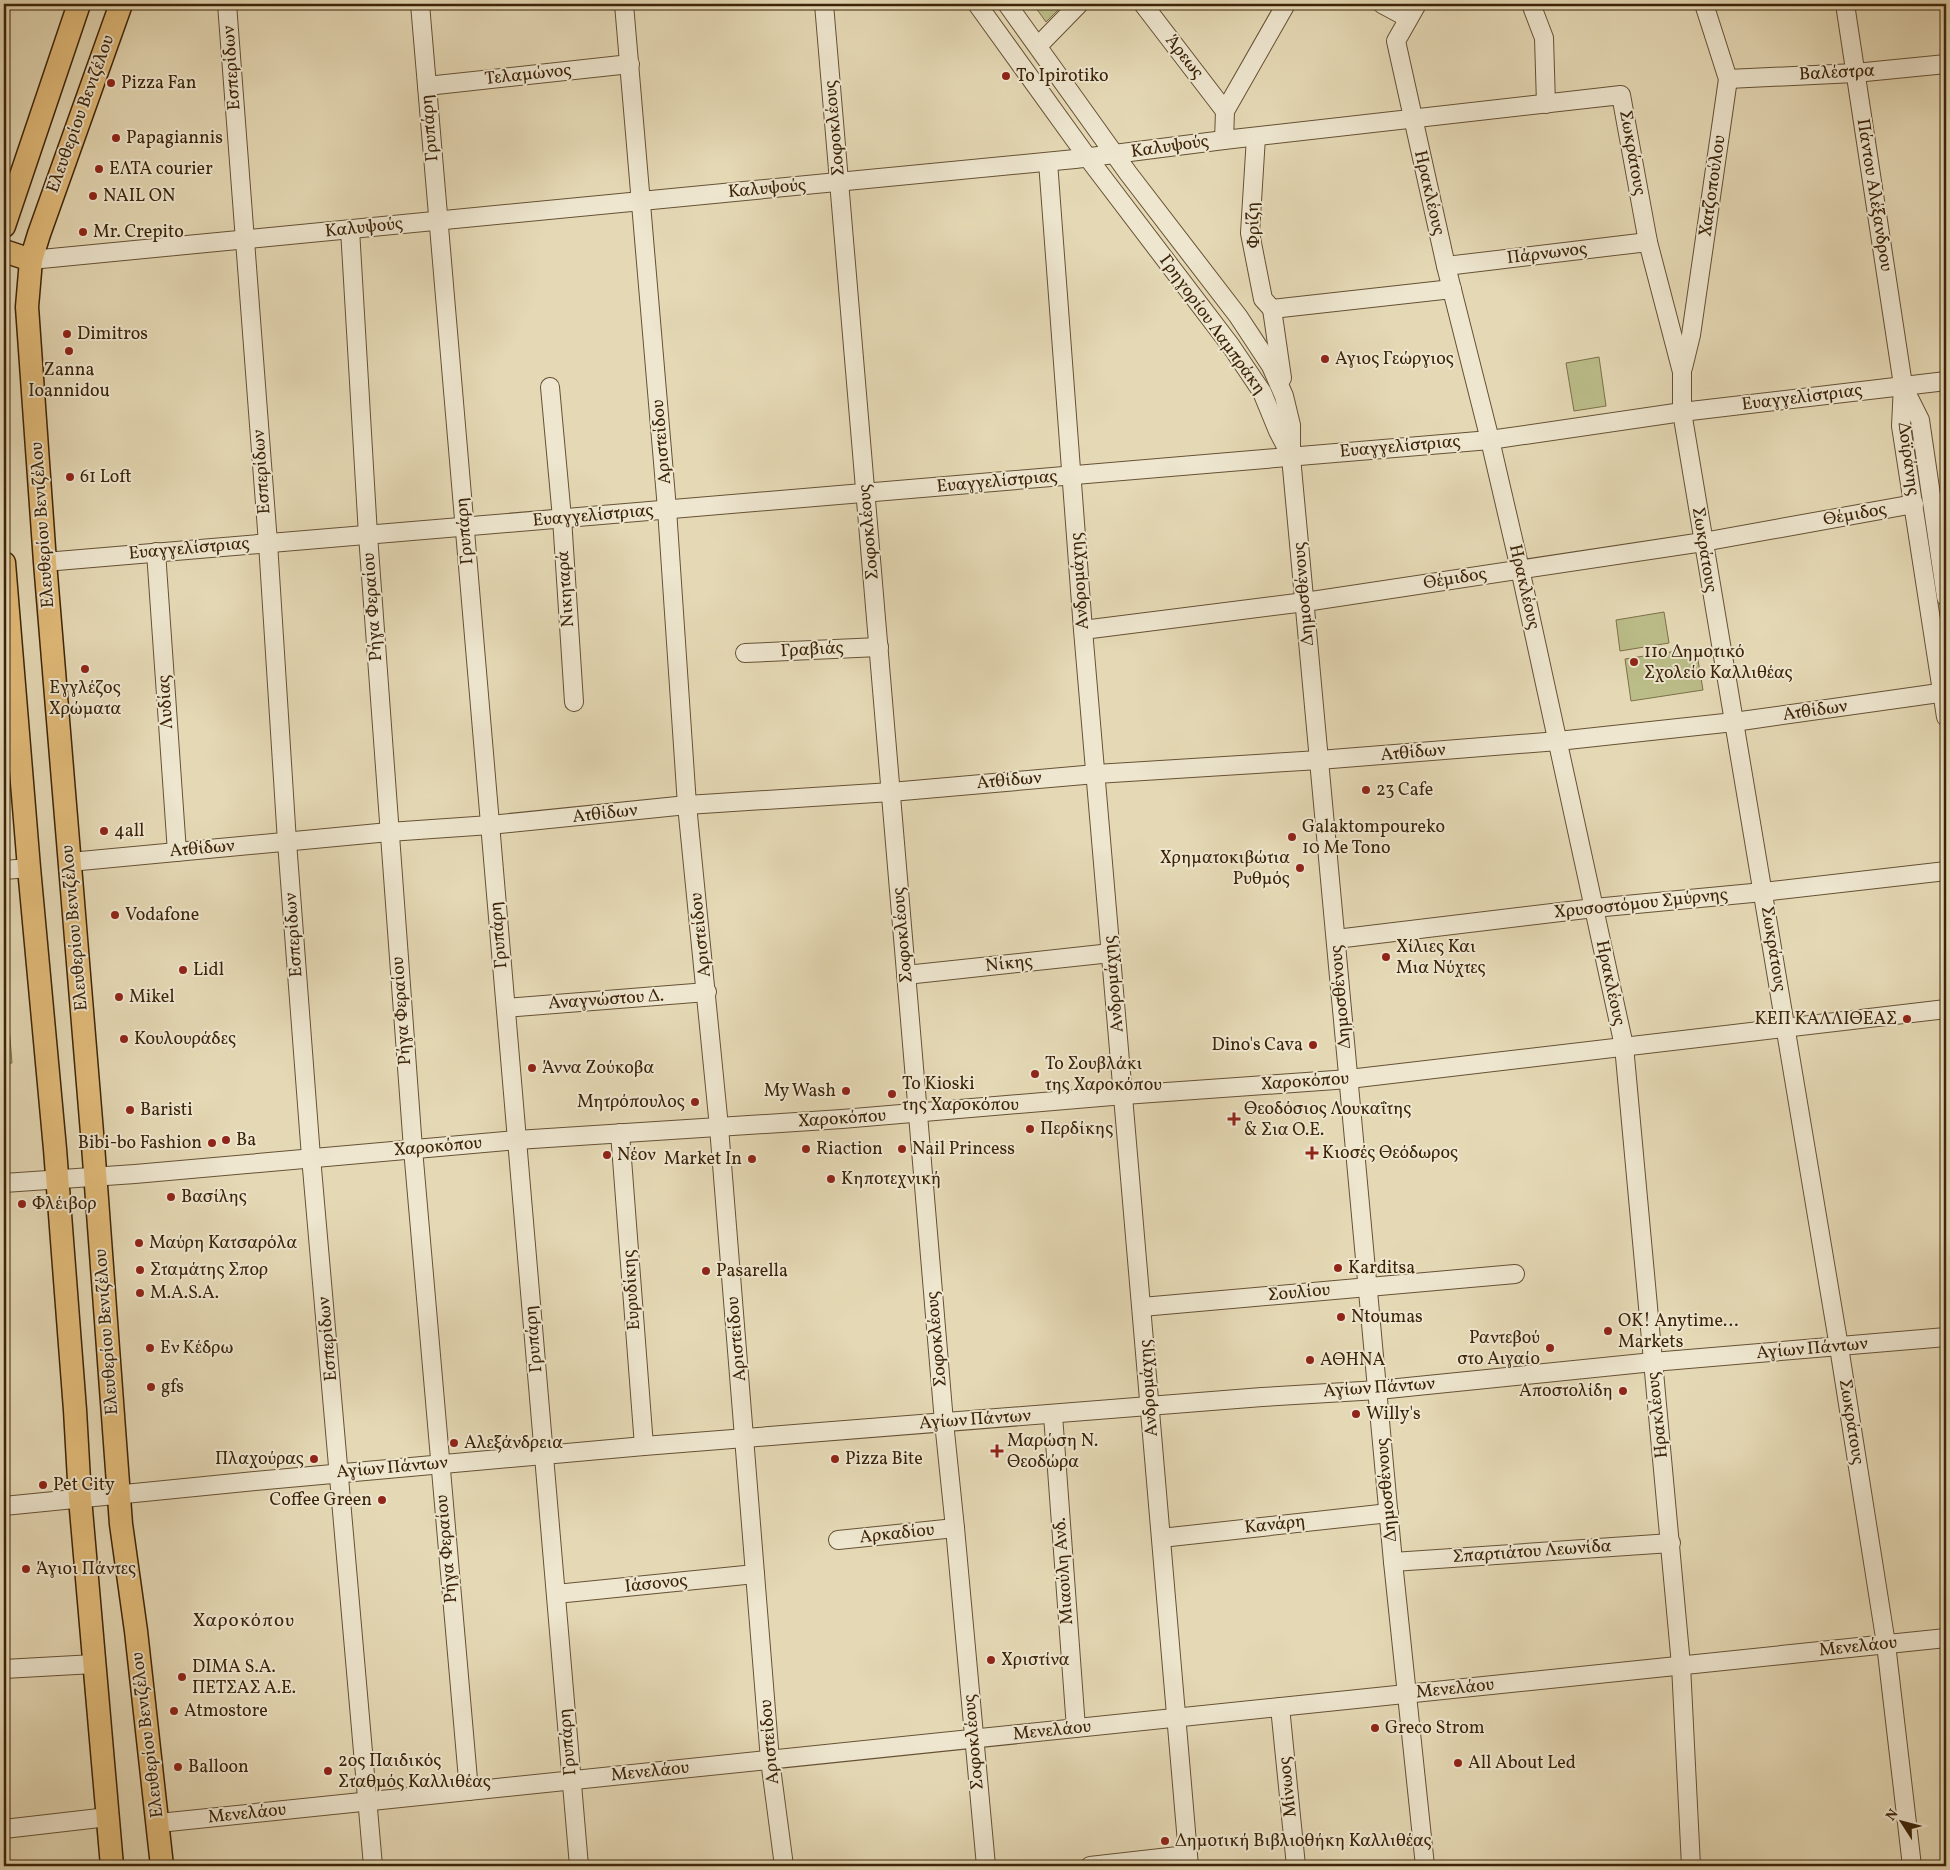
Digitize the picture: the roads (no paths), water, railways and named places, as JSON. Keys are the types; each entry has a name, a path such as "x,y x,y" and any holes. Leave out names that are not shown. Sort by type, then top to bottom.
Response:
{"main road":[{"name":"Ελευθερίου Βενιζέλου","path":"4,226 79,4"},
{"name":"Ελευθερίου Βενιζέλου","path":"121,4 31,260 27,307 45,562 121,1524 136,1631 162,1866"},
{"path":"4,252 31,260"},
{"path":"4,267 31,260"},
{"path":"4,563 28,868 57,1179 80,1498 112,1866"}],"street":[{"name":"Εσπερίδων","path":"227,4 236,47 244,239 268,543 287,842 311,1157 373,1866"},
{"name":"Γρυπάρη","path":"420,4 579,1866"},
{"name":"Αριστείδου","path":"624,4 667,509 687,805 719,1127 770,1760 784,1866"},
{"name":"Σοφοκλέους","path":"824,4 944,1422 986,1866"},
{"name":"Γρηγορίου Λαμπράκη","path":"977,4 1088,158 1257,384 1291,457"},
{"name":"Γρηγορίου Λαμπράκη","path":"1007,4 1115,154 1245,326 1271,366 1284,396 1291,425 1291,457"},
{"path":"1038,46 1079,4"},
{"name":"Άρεως","path":"1143,4 1225,111"},
{"path":"1224,140 1225,111 1286,4"},
{"path":"1382,4 1413,11"},
{"path":"1531,4 1544,38 1546,104"},
{"name":"Χατζοπούλου","path":"1682,372 1691,335 1728,79 1704,4"},
{"name":"Πάντου Αλέξανδρου","path":"1845,4 1903,385"},
{"name":"Ηρακλέους","path":"1413,11 1396,41 1446,266 1520,569 1624,1046 1681,1665 1690,1866"},
{"name":"Τελαμώνος","path":"427,86 630,64"},
{"name":"Βαλέστρα","path":"1728,79 1855,73 1946,64"},
{"name":"Καλυψούς","path":"31,260 1088,158 1412,118 1621,96"},
{"name":"Σωκράτους","path":"1621,96 1648,242 1682,372 1682,412 1839,1347 1886,1644 1912,1866"},
{"name":"Φρίζη","path":"1256,137 1250,233 1263,299 1272,309 1284,396"},
{"name":"Ανδρομάχης","path":"1048,162 1083,630 1188,1861"},
{"name":"Ρήγα Φεραίου","path":"350,229 368,535 413,1149 469,1791"},
{"name":"Πάρνωνος","path":"1446,266 1648,242"},
{"path":"1272,309 1452,289"},
{"name":"Ευαγγελίστριας","path":"45,562 1490,440 1682,412 1946,381"},
{"name":"Δοϊράνης","path":"1903,385 1901,426 1944,692 1946,717"},
{"name":"Δοϊράνης","path":"1903,385 1920,420 1946,597"},
{"name":"Νικηταρά","path":"550,386 562,518 574,702"},
{"name":"Δημοσθένους","path":"1291,457 1393,1562 1425,1866"},
{"name":"Θέμιδος","path":"1083,630 1305,602 1703,542 1914,504"},
{"name":"Λυδίας","path":"156,552 177,852"},
{"name":"Γραβιάς","path":"745,653 879,646"},
{"name":"Ατθίδων","path":"70,862 389,832 490,825 687,805 891,792 1096,774 1319,760 1558,741 1734,722 1944,692"},
{"path":"4,877 28,868"},
{"name":"Χρυσοστόμου Σμύρνης","path":"1336,939 1594,908 1763,892 1946,871"},
{"name":"Νίκης","path":"906,975 1111,953"},
{"name":"Αναγνώστου Δ.","path":"506,1008 707,992"},
{"name":"Χαροκόπου","path":"4,1183 517,1140 918,1113 1124,1095 1349,1079 1946,1009"},
{"name":"Ευρυδίκης","path":"620,1134 644,1446"},
{"name":"Σουλίου","path":"1142,1306 1515,1274"},
{"name":"Αγίων Πάντων","path":"4,1506 644,1446 1262,1397 1378,1390 1653,1362 1946,1337"},
{"name":"Μιαούλη Ανδ.","path":"1053,1414 1076,1728"},
{"name":"Κανάρη","path":"1161,1538 1389,1513"},
{"name":"Αρκαδίου","path":"838,1540 955,1528"},
{"name":"Σπαρτιάτου Λεωνίδα","path":"1393,1562 1671,1543"},
{"name":"Ιάσονος","path":"556,1594 756,1574"},
{"name":"Μενελάου","path":"158,1823 1946,1638"},
{"path":"4,1669 94,1664"},
{"name":"Μίνωος","path":"1280,1707 1296,1866"},
{"path":"4,1829 108,1817"},
{"path":"1090,1866 1188,1861"}],"place":[{"name":"To Ipirotiko","path":"1006,76"},
{"name":"Pizza Fan","path":"111,83"},
{"name":"Papagiannis","path":"116,138"},
{"name":"ΕΛΤΑ courier","path":"99,169"},
{"name":"NAIL ON","path":"93,196"},
{"name":"Mr. Crepito","path":"83,232"},
{"name":"Dimitros","path":"67,334"},
{"name":"Zanna Ioannidou","path":"69,351"},
{"name":"Αγιος Γεώργιος","path":"1325,359"},
{"name":"61 Loft","path":"70,477"},
{"name":"11ο Δημοτικό Σχολείο Καλλιθέας","path":"1634,662"},
{"name":"Εγγλέζος Χρώματα","path":"85,669"},
{"name":"23 Cafe","path":"1366,790"},
{"name":"4all","path":"104,831"},
{"name":"Galaktompoureko 10 Me Tono","path":"1292,837"},
{"name":"Χρηματοκιβώτια Ρυθμός","path":"1300,868"},
{"name":"Vodafone","path":"115,915"},
{"name":"Χίλιες Και Μια Νύχτες","path":"1386,957"},
{"name":"Lidl","path":"183,970"},
{"name":"Mikel","path":"119,997"},
{"name":"ΚΕΠ ΚΑΛΛΙΘΕΑΣ","path":"1907,1019"},
{"name":"Κουλουράδες","path":"124,1039"},
{"name":"Dino's Cava","path":"1313,1045"},
{"name":"Άννα Ζούκοβα","path":"532,1068"},
{"name":"Το Σουβλάκι της Χαροκόπου","path":"1035,1074"},
{"name":"My Wash","path":"846,1091"},
{"name":"Το Kioski της Χαροκόπου","path":"892,1094"},
{"name":"Μητρόπουλος","path":"695,1102"},
{"name":"Baristi","path":"130,1110"},
{"name":"Θεοδόσιος Λουκαΐτης & Σια Ο.Ε.","path":"1234,1119"},
{"name":"Περδίκης","path":"1030,1129"},
{"name":"Ba","path":"226,1140"},
{"name":"Bibi-bo Fashion","path":"212,1143"},
{"name":"Riaction","path":"806,1149"},
{"name":"Nail Princess","path":"902,1149"},
{"name":"Κιοσές Θεόδωρος","path":"1312,1153"},
{"name":"Νέον","path":"607,1155"},
{"name":"Market In","path":"752,1159"},
{"name":"Κηποτεχνική","path":"831,1179"},
{"name":"Βασίλης","path":"171,1197"},
{"name":"Φλέιβορ","path":"22,1204"},
{"name":"Μαύρη Κατσαρόλα","path":"139,1243"},
{"name":"Karditsa","path":"1338,1268"},
{"name":"Σταμάτης Σπορ","path":"140,1270"},
{"name":"Pasarella","path":"706,1271"},
{"name":"M.A.S.A.","path":"140,1293"},
{"name":"Ntoumas","path":"1341,1317"},
{"name":"OK! Anytime... Markets","path":"1608,1331"},
{"name":"Εν Κέδρω","path":"150,1348"},
{"name":"Ραντεβού στο Αιγαίο","path":"1550,1348"},
{"name":"ΑΘΗΝΑ","path":"1310,1360"},
{"name":"gfs","path":"151,1387"},
{"name":"Αποστολίδη","path":"1623,1391"},
{"name":"Willy's","path":"1356,1414"},
{"name":"Αλεξάνδρεια","path":"454,1443"},
{"name":"Μαρώση Ν. Θεοδώρα","path":"997,1451"},
{"name":"Πλαχούρας","path":"314,1459"},
{"name":"Pizza Bite","path":"835,1459"},
{"name":"Pet City","path":"43,1485"},
{"name":"Coffee Green","path":"382,1500"},
{"name":"Άγιοι Πάντες","path":"26,1569"},
{"name":"Χριστίνα","path":"991,1660"},
{"name":"DIMA S.A. ΠΕΤΣΑΣ Α.Ε.","path":"182,1677"},
{"name":"Atmostore","path":"174,1711"},
{"name":"Greco Strom","path":"1375,1728"},
{"name":"All About Led","path":"1458,1763"},
{"name":"Balloon","path":"178,1767"},
{"name":"2ος Παιδικός Σταθμός Καλλιθέας","path":"328,1771"},
{"name":"Δημοτική Βιβλιοθήκη Καλλιθέας","path":"1165,1841"}],"district":[{"name":"Χαροκόπου","path":"244,1621"}]}
